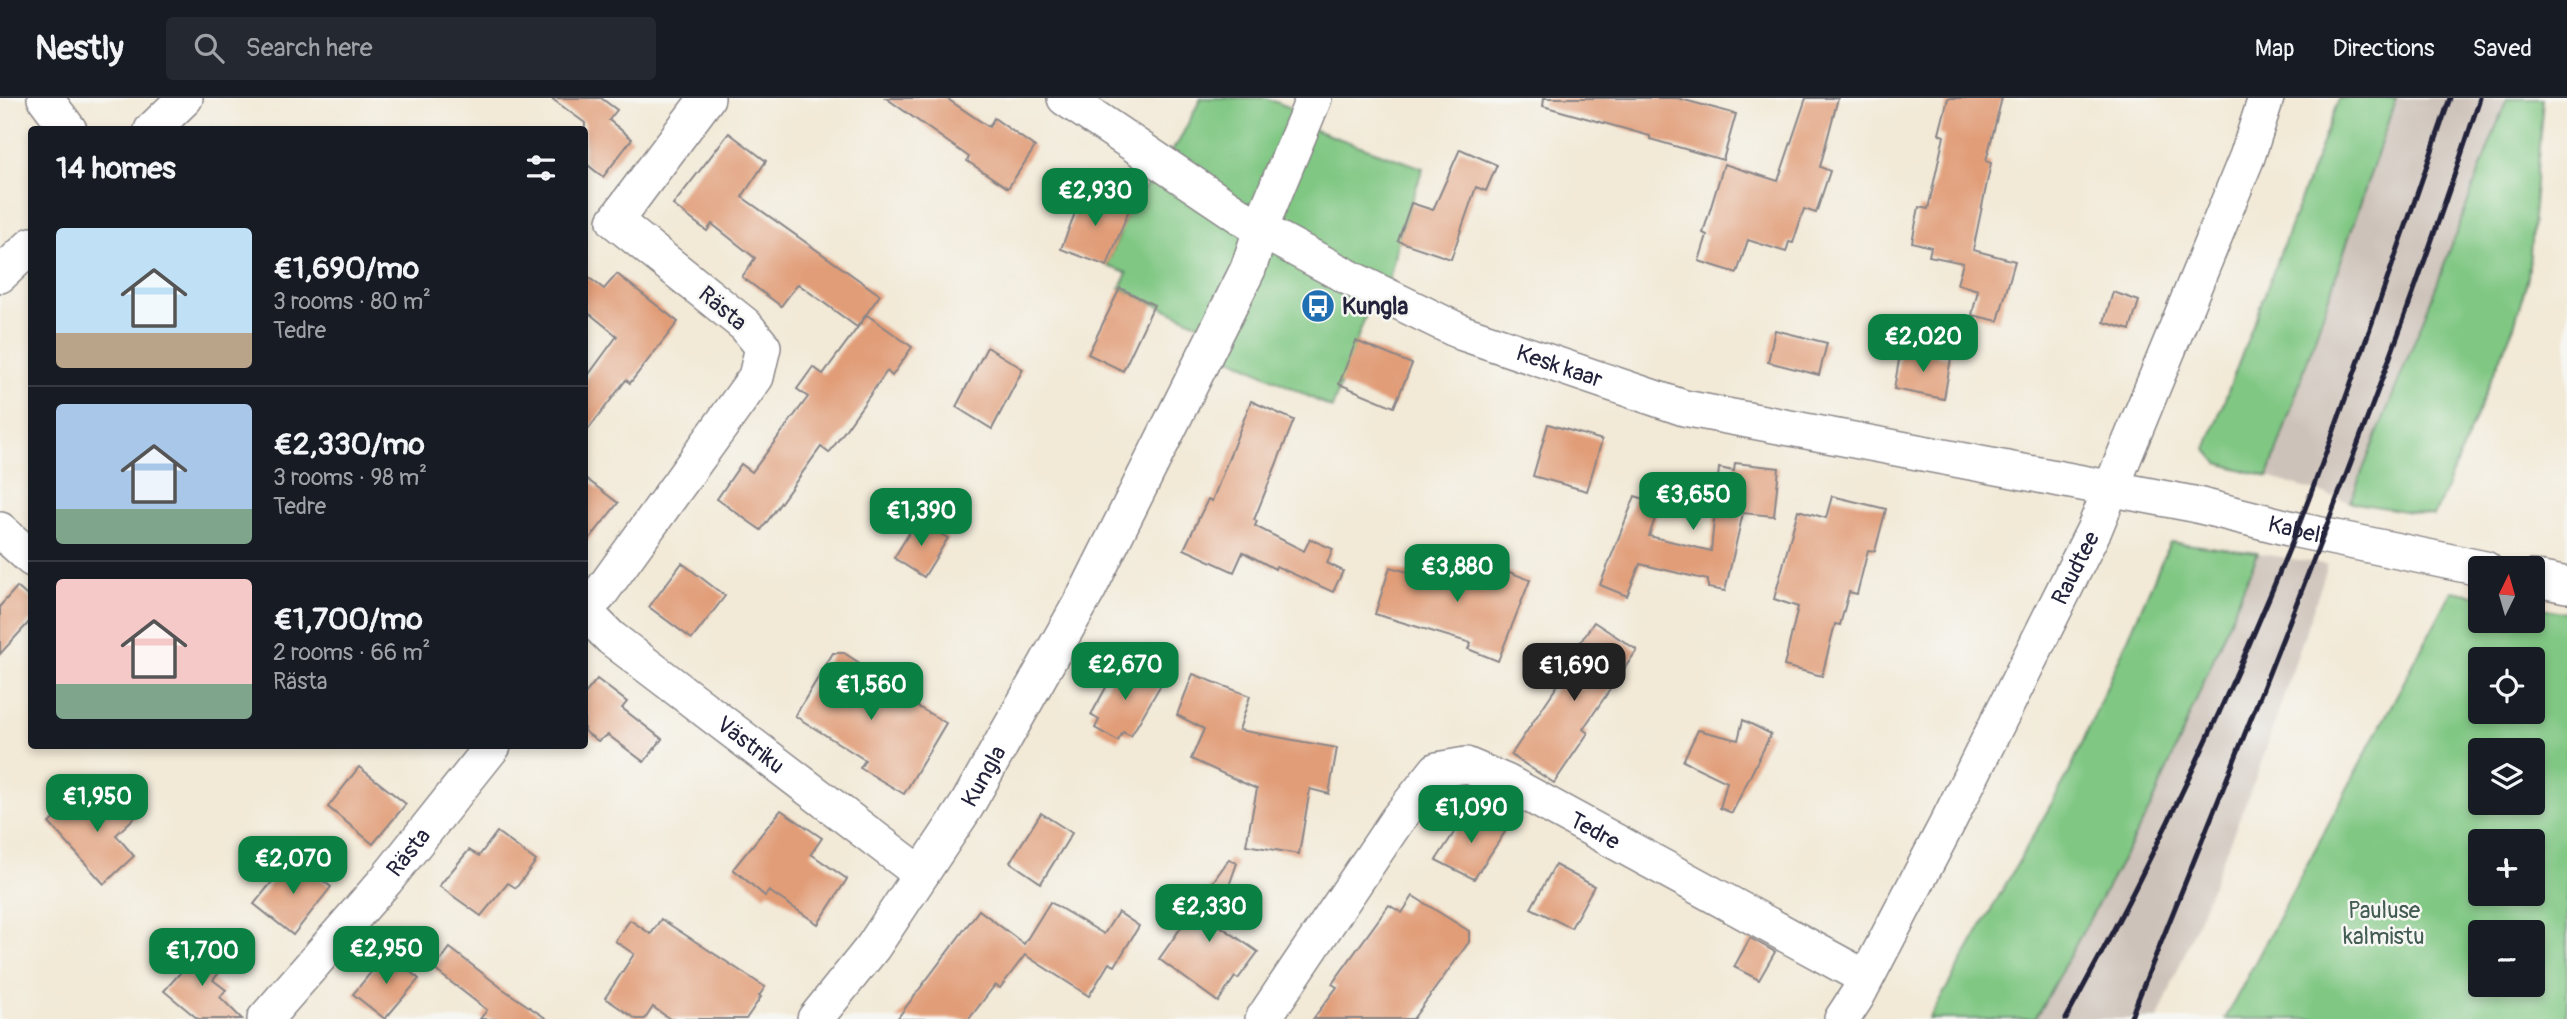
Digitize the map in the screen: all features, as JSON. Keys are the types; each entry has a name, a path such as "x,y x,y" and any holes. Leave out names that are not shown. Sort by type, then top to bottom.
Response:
{"street":[{"path":"45,98 66,126"},
{"path":"156,126 185,98"},
{"name":"Rästa","path":"588,606 599,595 756,377 764,347 745,325 615,221 707,98"},
{"name":"Kesk kaar","path":"1065,98 1261,230 1352,279 1463,333 1684,408 2110,490"},
{"name":"Kungla","path":"815,1019 873,947 967,805 1088,590 1248,269 1314,98"},
{"name":"Raudtee","path":"1842,1019 1948,822 2081,557 2247,158 2266,98"},
{"path":"0,275 28,249"},
{"name":"Kabeli","path":"2110,490 2193,504 2297,530 2468,565"},
{"path":"0,530 28,555"},
{"path":"2545,581 2567,585"},
{"name":"Västriku","path":"588,614 611,638 921,874"},
{"name":"Rästa","path":"265,1019 386,880 491,749"},
{"name":"Tedre","path":"1263,1019 1398,820 1437,770 1466,765 1506,782 1866,978"}],"shaded area":[{"path":"2396,98 2507,98 2431,300 2350,502 2268,477"},
{"path":"2258,553 2328,565 2258,772 2158,1019 2035,1019 2152,805"}],"green space":[{"path":"1201,98 1266,98 1301,112 1298,124 1423,168 1398,241 1385,298 1374,293 1332,408 1203,344 1210,329 1120,288 1127,273 1107,266 1130,207 1179,141"},
{"path":"2339,98 2396,98 2268,477 2218,463 2206,449"},
{"path":"2507,98 2543,98 2528,277 2514,326 2434,516 2350,502 2431,300"},
{"path":"2170,542 2258,553 2152,805 2035,1019 1929,1019 2070,771"},
{"name":"Pauluse kalmistu","path":"2452,591 2468,594 2468,634 2544,634 2545,609 2567,613 2567,1019 2225,1019"}],"building":[{"path":"551,98 601,98 617,110 609,120 632,139 603,177 588,165 588,126 585,126 585,123"},
{"path":"886,98 946,98 989,127 994,118 1035,147 1008,188 967,161 969,157"},
{"path":"1544,98 1677,98 1736,114 1723,160 1543,106"},
{"path":"1806,98 1838,98 1820,167 1830,171 1816,213 1804,209 1793,243 1789,242 1786,252 1748,240 1737,273 1699,261 1707,235 1703,233 1724,164 1778,181"},
{"path":"1948,98 2002,98 1986,161 1991,163 1973,250 2015,261 1998,321 1972,315 1978,290 1957,284 1963,263 1929,256 1931,247 1912,242 1919,207 1928,209 1944,136 1939,134"},
{"path":"729,133 766,161 742,197 880,295 857,327 798,284 781,306 742,277 755,258 712,224 707,231 673,205"},
{"path":"1460,149 1497,165 1486,191 1476,187 1451,259 1398,241 1411,203 1433,210"},
{"path":"1084,190 1130,207 1107,266 1061,249"},
{"path":"617,274 678,322 630,383 626,380 588,430 588,376 617,336 588,312 588,277 604,289"},
{"path":"1120,288 1154,305 1123,371 1088,354"},
{"path":"2113,292 2139,301 2130,330 2104,322"},
{"path":"867,315 912,347 892,376 887,371 829,453 821,447 761,530 717,499 741,464 752,472 808,397 797,389 813,367 823,374"},
{"path":"1775,330 1827,343 1819,375 1768,362"},
{"path":"1356,341 1412,364 1394,407 1339,384"},
{"path":"987,347 1023,369 992,429 956,407"},
{"path":"1901,349 1951,358 1944,399 1894,389"},
{"path":"1251,401 1294,420 1254,520 1257,521 1255,526 1304,551 1310,539 1333,549 1327,563 1343,571 1333,592 1276,566 1275,569 1243,552 1234,572 1184,549 1208,499 1212,501"},
{"path":"1548,424 1602,440 1587,491 1533,476"},
{"path":"1735,463 1779,468 1774,516 1743,513 1725,591 1708,588 1708,580 1640,564 1627,596 1600,585 1635,496 1660,504 1649,536 1711,551 1719,468 1734,471"},
{"path":"588,480 618,503 588,541"},
{"path":"1832,496 1886,509 1875,551 1868,550 1857,594 1849,592 1840,625 1835,624 1822,676 1784,666 1798,607 1774,599 1798,510 1826,518"},
{"path":"917,520 948,538 924,577 894,558"},
{"path":"1481,561 1530,580 1498,661 1468,649 1471,643 1375,614 1390,567 1418,575 1422,562 1475,578"},
{"path":"682,563 725,596 692,639 649,607"},
{"path":"17,587 28,597 28,623 0,654 0,606"},
{"path":"1594,622 1637,650 1583,729 1588,733 1554,783 1511,755 1567,671 1563,668"},
{"path":"833,653 844,653 869,669 865,676 946,723 904,794 860,768 865,760 795,716"},
{"path":"1134,665 1163,681 1131,736 1123,732 1118,741 1095,728 1099,720 1091,715 1115,671 1127,678"},
{"path":"1193,674 1250,696 1239,730 1337,748 1329,794 1310,789 1299,854 1246,845 1257,789 1191,759 1204,729 1177,715"},
{"path":"597,679 627,702 622,708 662,739 644,762 608,735 598,741 588,734 588,690"},
{"path":"1743,720 1771,734 1732,813 1720,808 1727,782 1683,761 1698,730 1738,740"},
{"path":"359,767 406,804 373,844 328,807"},
{"path":"111,790 135,817 116,835 134,856 104,884 49,823 77,799 87,812"},
{"path":"781,810 822,838 811,854 847,879 818,924 769,891 765,896 733,869"},
{"path":"1469,810 1505,832 1474,879 1436,860"},
{"path":"1041,813 1072,833 1041,883 1010,862"},
{"path":"497,832 536,861 516,888 508,883 481,916 439,886 469,850 479,856"},
{"path":"292,857 331,887 293,935 254,904"},
{"path":"1229,859 1237,863 1216,923 1258,952 1238,979 1235,977 1218,1002 1159,959"},
{"path":"1555,865 1594,886 1571,928 1531,908"},
{"path":"1413,896 1469,931 1469,942 1413,1019 1313,1019 1337,987 1332,984 1389,905 1402,913"},
{"path":"1050,902 1104,934 1118,912 1139,926 1115,966 1109,963 1089,996 1025,955 1000,988 995,985 969,1019 897,1019 979,910 1024,944"},
{"path":"661,919 765,987 746,1019 670,1019 653,1007 645,1019 636,1019 605,998 634,954 615,941 630,920 651,934"},
{"path":"1750,938 1775,952 1759,980 1734,967"},
{"path":"206,944 227,963 213,980 226,990 220,997 242,1019 198,1019 164,991"},
{"path":"450,948 547,1019 480,1019 487,1010 434,969"},
{"path":"387,953 419,979 385,1019 353,994"}],"railway":[{"path":"2066,1019 2159,840 2217,718 2270,594 2332,438 2450,98"},
{"path":"2130,1019 2313,562 2400,331 2480,98"}],"place":[{"name":"Kungla","path":"1318,306"}]}
